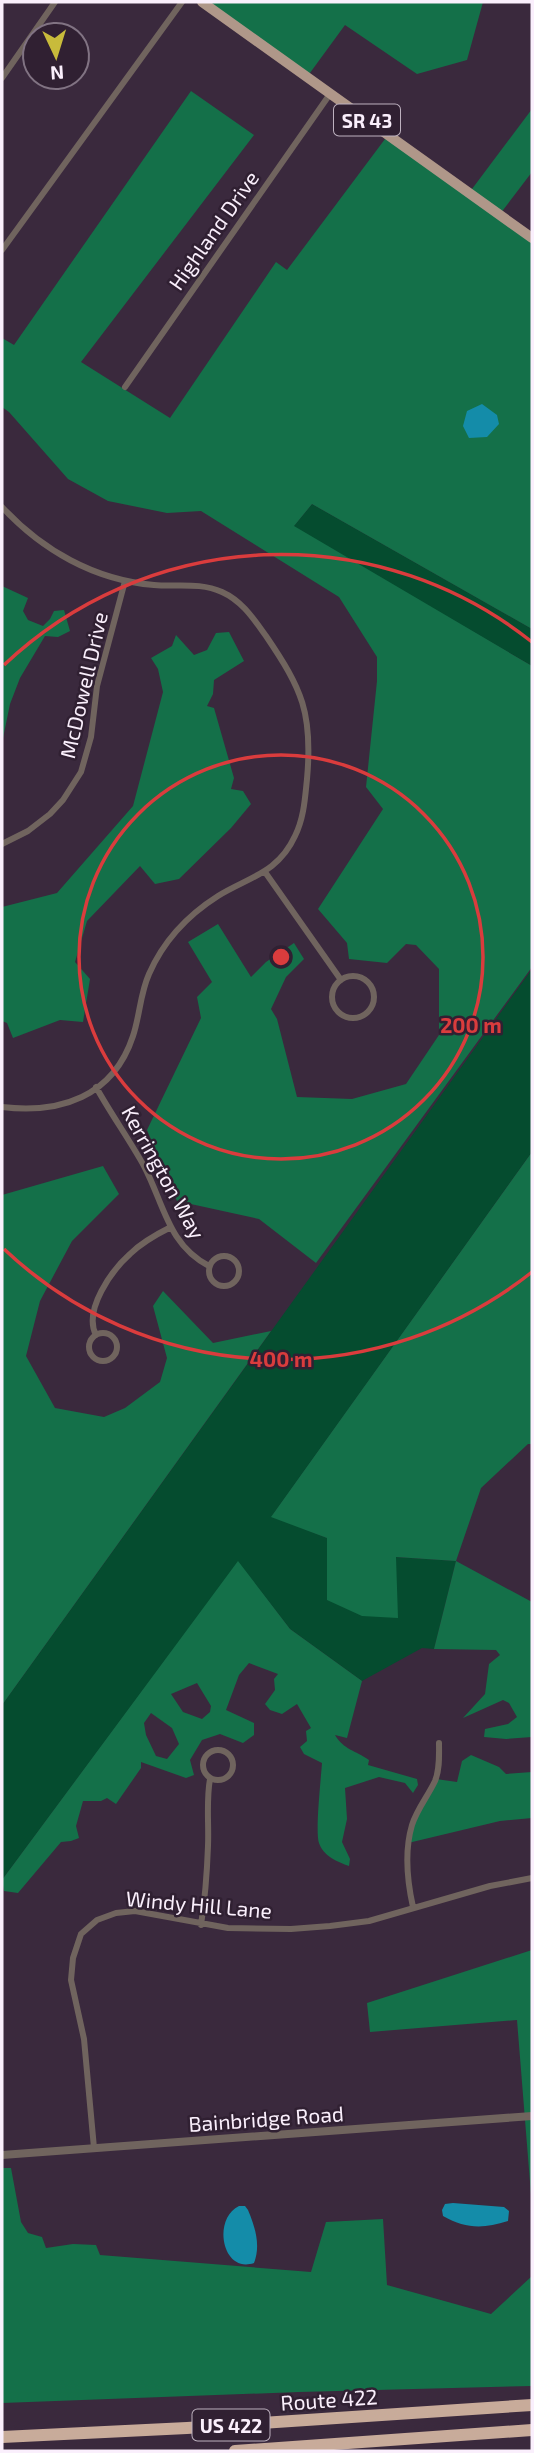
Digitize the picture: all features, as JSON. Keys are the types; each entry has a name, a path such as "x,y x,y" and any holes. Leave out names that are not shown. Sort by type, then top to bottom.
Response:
{"highway":[{"name":"Route 422","path":"2,2437 187,2428 532,2405"},
{"name":"US 422","path":"235,2451 532,2430"}],"main road":[{"name":"SR 43","path":"202,2 532,237"}],"street":[{"path":"2,78 55,2"},
{"path":"2,250 182,2"},
{"name":"Highland Drive","path":"125,387 330,94"},
{"path":"2,507 51,549 81,565 125,581 204,586 235,599 251,615 296,683 306,713 309,734 303,809 294,839 282,856 265,872 208,903 175,933 155,962 143,987 134,1032 127,1051 112,1073 73,1101 55,1107 37,1110 2,1107"},
{"name":"McDowell Drive","path":"2,844 27,831 50,814 63,800 80,772 91,737 97,686 125,581"},
{"path":"265,872 341,980"},
{"path":"355,976 368,982 374,1002 366,1014 347,1018 336,1010 332,997 341,980 355,976"},
{"name":"Kerrington Way","path":"96,1087 144,1166 171,1227 188,1253 209,1266"},
{"path":"96,1335 92,1327 93,1316 108,1280 130,1254 171,1227"},
{"name":"Kerrington Way","path":"226,1256 237,1265 238,1275 233,1283 219,1285 209,1276 209,1266 216,1258 226,1256"},
{"path":"105,1333 116,1340 116,1354 110,1360 100,1361 92,1356 89,1342 96,1335 105,1333"},
{"path":"413,1907 408,1885 408,1843 413,1823 436,1779 439,1743"},
{"path":"216,1750 226,1752 232,1759 232,1773 220,1781 211,1779 204,1772 204,1758 216,1750"},
{"path":"201,1925 206,1886 208,1791 211,1779"},
{"name":"Windy Hill Lane","path":"94,2148 84,2039 71,1980 73,1958 81,1934 97,1920 116,1913 135,1911 201,1925 258,1929 330,1926 369,1921 490,1886 532,1878"},
{"name":"Bainbridge Road","path":"2,2155 532,2116"}],"green space":[{"path":"202,2 483,2 467,60 417,74 345,25 307,77"},
{"path":"191,91 254,135 81,362 170,418 276,262 287,270 388,135 469,193 532,109 532,172 500,214 532,238 532,629 312,504 294,526 532,666 532,967 316,1263 259,1219 177,1201 147,1130 201,1018 197,997 212,982 188,942 218,924 251,977 266,962 294,943 304,959 286,977 271,1009 277,1019 297,1097 352,1099 406,1084 439,1035 439,969 416,945 406,944 387,963 349,959 347,943 318,909 383,809 366,787 377,657 339,597 201,511 167,513 108,501 68,479 2,407 2,338 14,345"},
{"path":"312,504 532,629 532,666 293,527"},
{"path":"2,586 28,598 23,611 28,620 43,626 54,611 64,610 70,631 58,637 45,636 20,678 10,704 2,743"},
{"path":"229,632 244,661 214,680 213,694 207,706 214,708 234,778 231,789 243,791 251,804 231,828 179,879 155,884 140,866 87,921 75,962 90,979 83,1022 60,1020 13,1038 7,1023 2,1021 2,907 57,893 133,806 163,692 158,669 151,658 172,646 176,635 194,655 207,650 216,633"},
{"path":"532,969 532,1152 272,1516 327,1538 327,1600 395,1557 456,1561 434,1649 422,1648 362,1681 290,1629 238,1562 2,1880 2,1705"},
{"path":"532,1152 532,1444 528,1444 481,1488 456,1561 396,1557 398,1618 362,1616 327,1600 327,1538 271,1517"},
{"path":"103,1166 119,1194 72,1241 40,1301 26,1356 55,1408 104,1417 125,1408 160,1382 167,1358 153,1306 163,1291 213,1343 271,1331 2,1705 2,1195"},
{"path":"238,1561 290,1629 362,1681 347,1738 335,1735 338,1740 369,1760 368,1765 417,1779 418,1785 413,1793 405,1783 379,1777 345,1788 347,1819 342,1842 350,1859 349,1866 331,1858 321,1848 318,1837 322,1763 304,1754 300,1747 307,1741 306,1731 311,1728 297,1704 282,1714 270,1710 265,1704 275,1690 274,1679 278,1674 249,1663 239,1675 226,1710 254,1723 254,1735 243,1743 220,1734 202,1740 190,1760 194,1775 186,1778 141,1762 141,1768 116,1804 107,1798 101,1801 83,1801 76,1826 79,1838 61,1842 18,1893 4,1891 2,1880","holes":["197,1683 211,1706 210,1712 202,1719 183,1712 171,1694","151,1713 172,1728 179,1744 167,1759 156,1756 146,1735 144,1723"]},
{"path":"456,1561 532,1602 532,1737 484,1737 485,1729 508,1724 517,1717 509,1703 503,1700 463,1718 485,1694 489,1664 500,1655 496,1650 434,1649"},
{"path":"471,1755 499,1767 506,1774 532,1772 532,1818 500,1821 408,1843 413,1823 436,1779 457,1782 462,1761"},
{"path":"532,1950 532,2207 517,2020 370,2032 367,2003"},
{"path":"2,2168 11,2168 21,2222 28,2233 42,2237 46,2248 73,2244 96,2245 100,2255 311,2272 326,2222 383,2219 387,2285 491,2314 532,2276 532,2386 2,2403"}],"water":[{"path":"482,404 497,415 499,424 487,437 469,438 463,426 467,411"},
{"path":"445,2204 504,2207 509,2211 508,2221 483,2226 459,2223 443,2216"},
{"path":"239,2206 245,2206 248,2210 255,2229 257,2250 254,2263 234,2261 224,2244 225,2222"}]}
